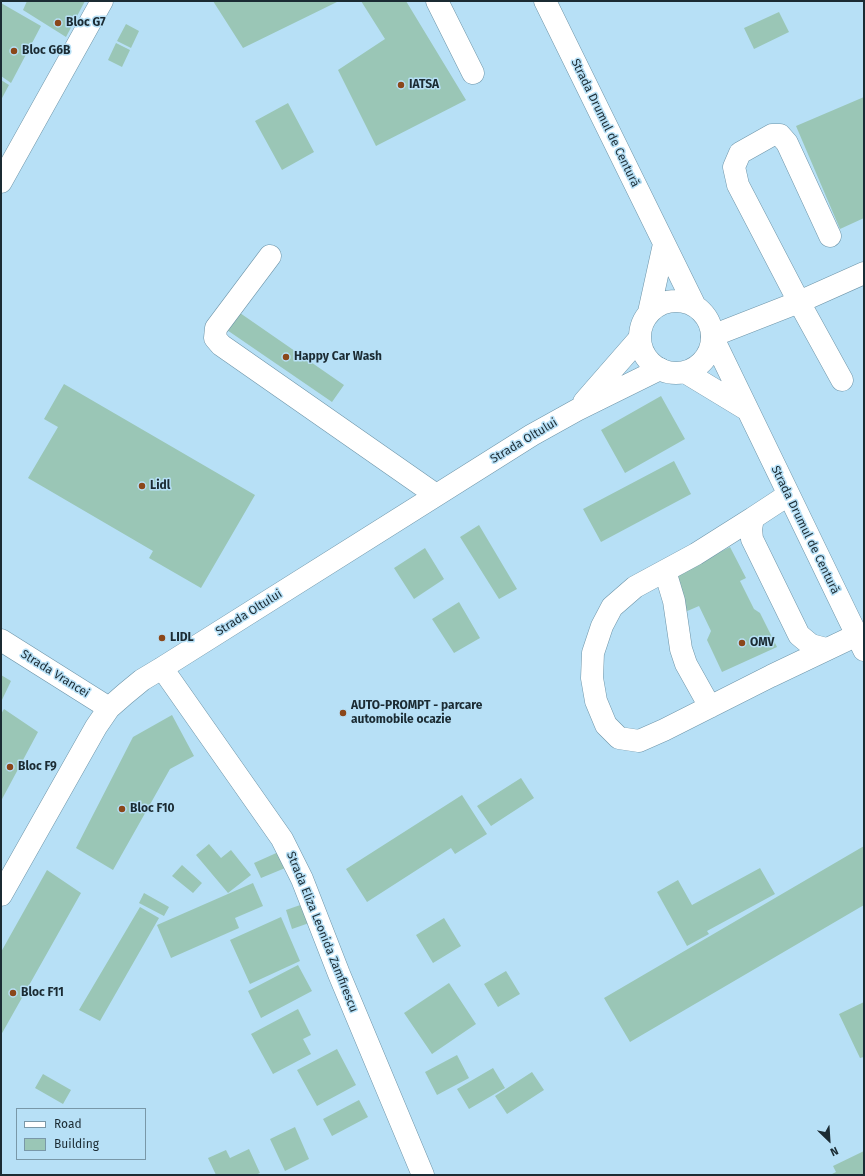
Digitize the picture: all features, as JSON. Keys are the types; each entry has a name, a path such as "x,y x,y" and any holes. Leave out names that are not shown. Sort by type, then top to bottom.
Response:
{"main road":[{"path":"1,182 102,1"},
{"path":"437,1 473,73"},
{"name":"Strada Drumul de Centură","path":"545,1 695,306 705,316 711,329 712,336 746,409 860,643"},
{"path":"830,236 787,143 780,135 772,135 740,153 734,167 738,185 799,302 842,380"},
{"path":"664,244 649,312 642,325 639,339 642,351 654,366 672,373 685,372 692,369 704,359 709,352 712,336 799,302 864,273"},
{"path":"270,256 216,328 215,338 221,345 436,495"},
{"path":"649,312 655,307 671,301 687,302 695,306"},
{"name":"Strada Oltului","path":"577,410 639,339"},
{"name":"Strada Oltului","path":"1,895 96,727 109,708 142,680 532,435 577,410 660,369"},
{"path":"685,372 746,409"},
{"path":"788,495 696,554 635,587 612,607 602,626 593,653 592,678 596,701 606,725 619,738 639,741 826,650 860,643"},
{"path":"753,518 751,529 752,539 799,636 811,645 826,650"},
{"path":"665,571 674,601 681,649 686,664 710,707"},
{"name":"Strada Vrancei","path":"1,640 109,708"},
{"name":"Strada Eliza Leonida Zamfirescu","path":"162,668 282,838 302,879 338,974 423,1175"}],"building":[{"name":"Bloc G7","path":"27,1 85,1 66,37 23,10"},
{"path":"213,1 339,1 243,48"},
{"name":"IATSA","path":"361,1 406,1 466,100 376,146 338,70 385,39"},
{"name":"Bloc G6B","path":"1,3 41,26 11,83 1,76"},
{"path":"779,12 789,32 754,49 744,28"},
{"path":"126,24 139,31 131,48 117,41"},
{"path":"116,43 130,50 122,67 108,60"},
{"path":"1,80 9,85 1,100"},
{"path":"864,97 864,218 840,229 796,126"},
{"path":"288,103 314,152 282,170 255,121"},
{"name":"Happy Car Wash","path":"240,313 344,385 332,402 227,330"},
{"name":"Lidl","path":"64,384 255,495 201,588 149,558 153,551 28,478 58,427 44,419"},
{"path":"661,396 685,439 625,473 601,430"},
{"path":"674,461 691,494 601,542 583,509"},
{"path":"479,525 517,589 499,599 460,537"},
{"path":"730,547 746,578 740,581 754,609 760,613 777,647 722,672 707,640 711,631 699,606 685,612 668,578"},
{"path":"425,548 444,579 414,599 394,568"},
{"path":"459,602 480,638 454,653 432,619"},
{"path":"1,675 11,681 1,702"},
{"name":"Bloc F9","path":"4,709 38,732 1,801 1,714"},
{"name":"Bloc F10","path":"172,715 194,756 170,769 113,870 76,848 133,737"},
{"path":"521,778 534,798 491,826 477,806"},
{"path":"462,795 487,834 455,854 451,848 367,902 346,869"},
{"path":"209,844 221,858 231,850 251,875 228,893 196,855"},
{"path":"864,846 864,905 630,1042 604,998"},
{"path":"283,850 290,866 261,878 254,863"},
{"path":"182,865 202,883 193,893 172,876"},
{"path":"760,868 775,894 707,931 709,934 687,946 657,892 678,880 692,905"},
{"name":"Bloc F11","path":"47,870 81,893 1,1035 1,952"},
{"path":"253,883 263,906 235,918 239,928 171,958 157,925"},
{"path":"144,893 169,907 164,916 139,903"},
{"path":"306,903 312,922 292,929 286,910"},
{"path":"140,907 159,918 100,1021 79,1010"},
{"path":"281,917 300,961 250,984 230,940"},
{"path":"444,918 461,946 433,963 416,935"},
{"path":"298,965 312,991 261,1018 248,991"},
{"path":"506,971 520,994 498,1007 484,984"},
{"path":"449,983 476,1024 432,1054 404,1013"},
{"path":"864,1002 864,1057 860,1058 839,1014"},
{"path":"298,1009 311,1035 303,1039 311,1054 273,1074 251,1034"},
{"path":"337,1049 356,1085 317,1106 297,1070"},
{"path":"457,1055 469,1078 437,1095 425,1072"},
{"path":"493,1068 505,1088 469,1109 457,1089"},
{"path":"532,1072 544,1090 507,1114 495,1096"},
{"path":"43,1074 71,1090 63,1104 35,1088"},
{"path":"359,1100 368,1117 332,1136 323,1119"},
{"path":"295,1127 309,1159 285,1171 270,1139"},
{"path":"249,1149 260,1173 255,1175 216,1175 208,1158 226,1150 230,1158"},
{"path":"864,1151 864,1175 830,1175 836,1172 833,1166"}],"place":[{"name":"Bloc G7","path":"58,23"},
{"name":"Bloc G6B","path":"14,51"},
{"name":"IATSA","path":"401,85"},
{"name":"Happy Car Wash","path":"286,357"},
{"name":"Lidl","path":"142,486"},
{"name":"LIDL","path":"162,638"},
{"name":"OMV","path":"742,643"},
{"name":"AUTO-PROMPT - parcare automobile ocazie","path":"343,713"},
{"name":"Bloc F9","path":"10,767"},
{"name":"Bloc F10","path":"122,809"},
{"name":"Bloc F11","path":"13,993"}]}
